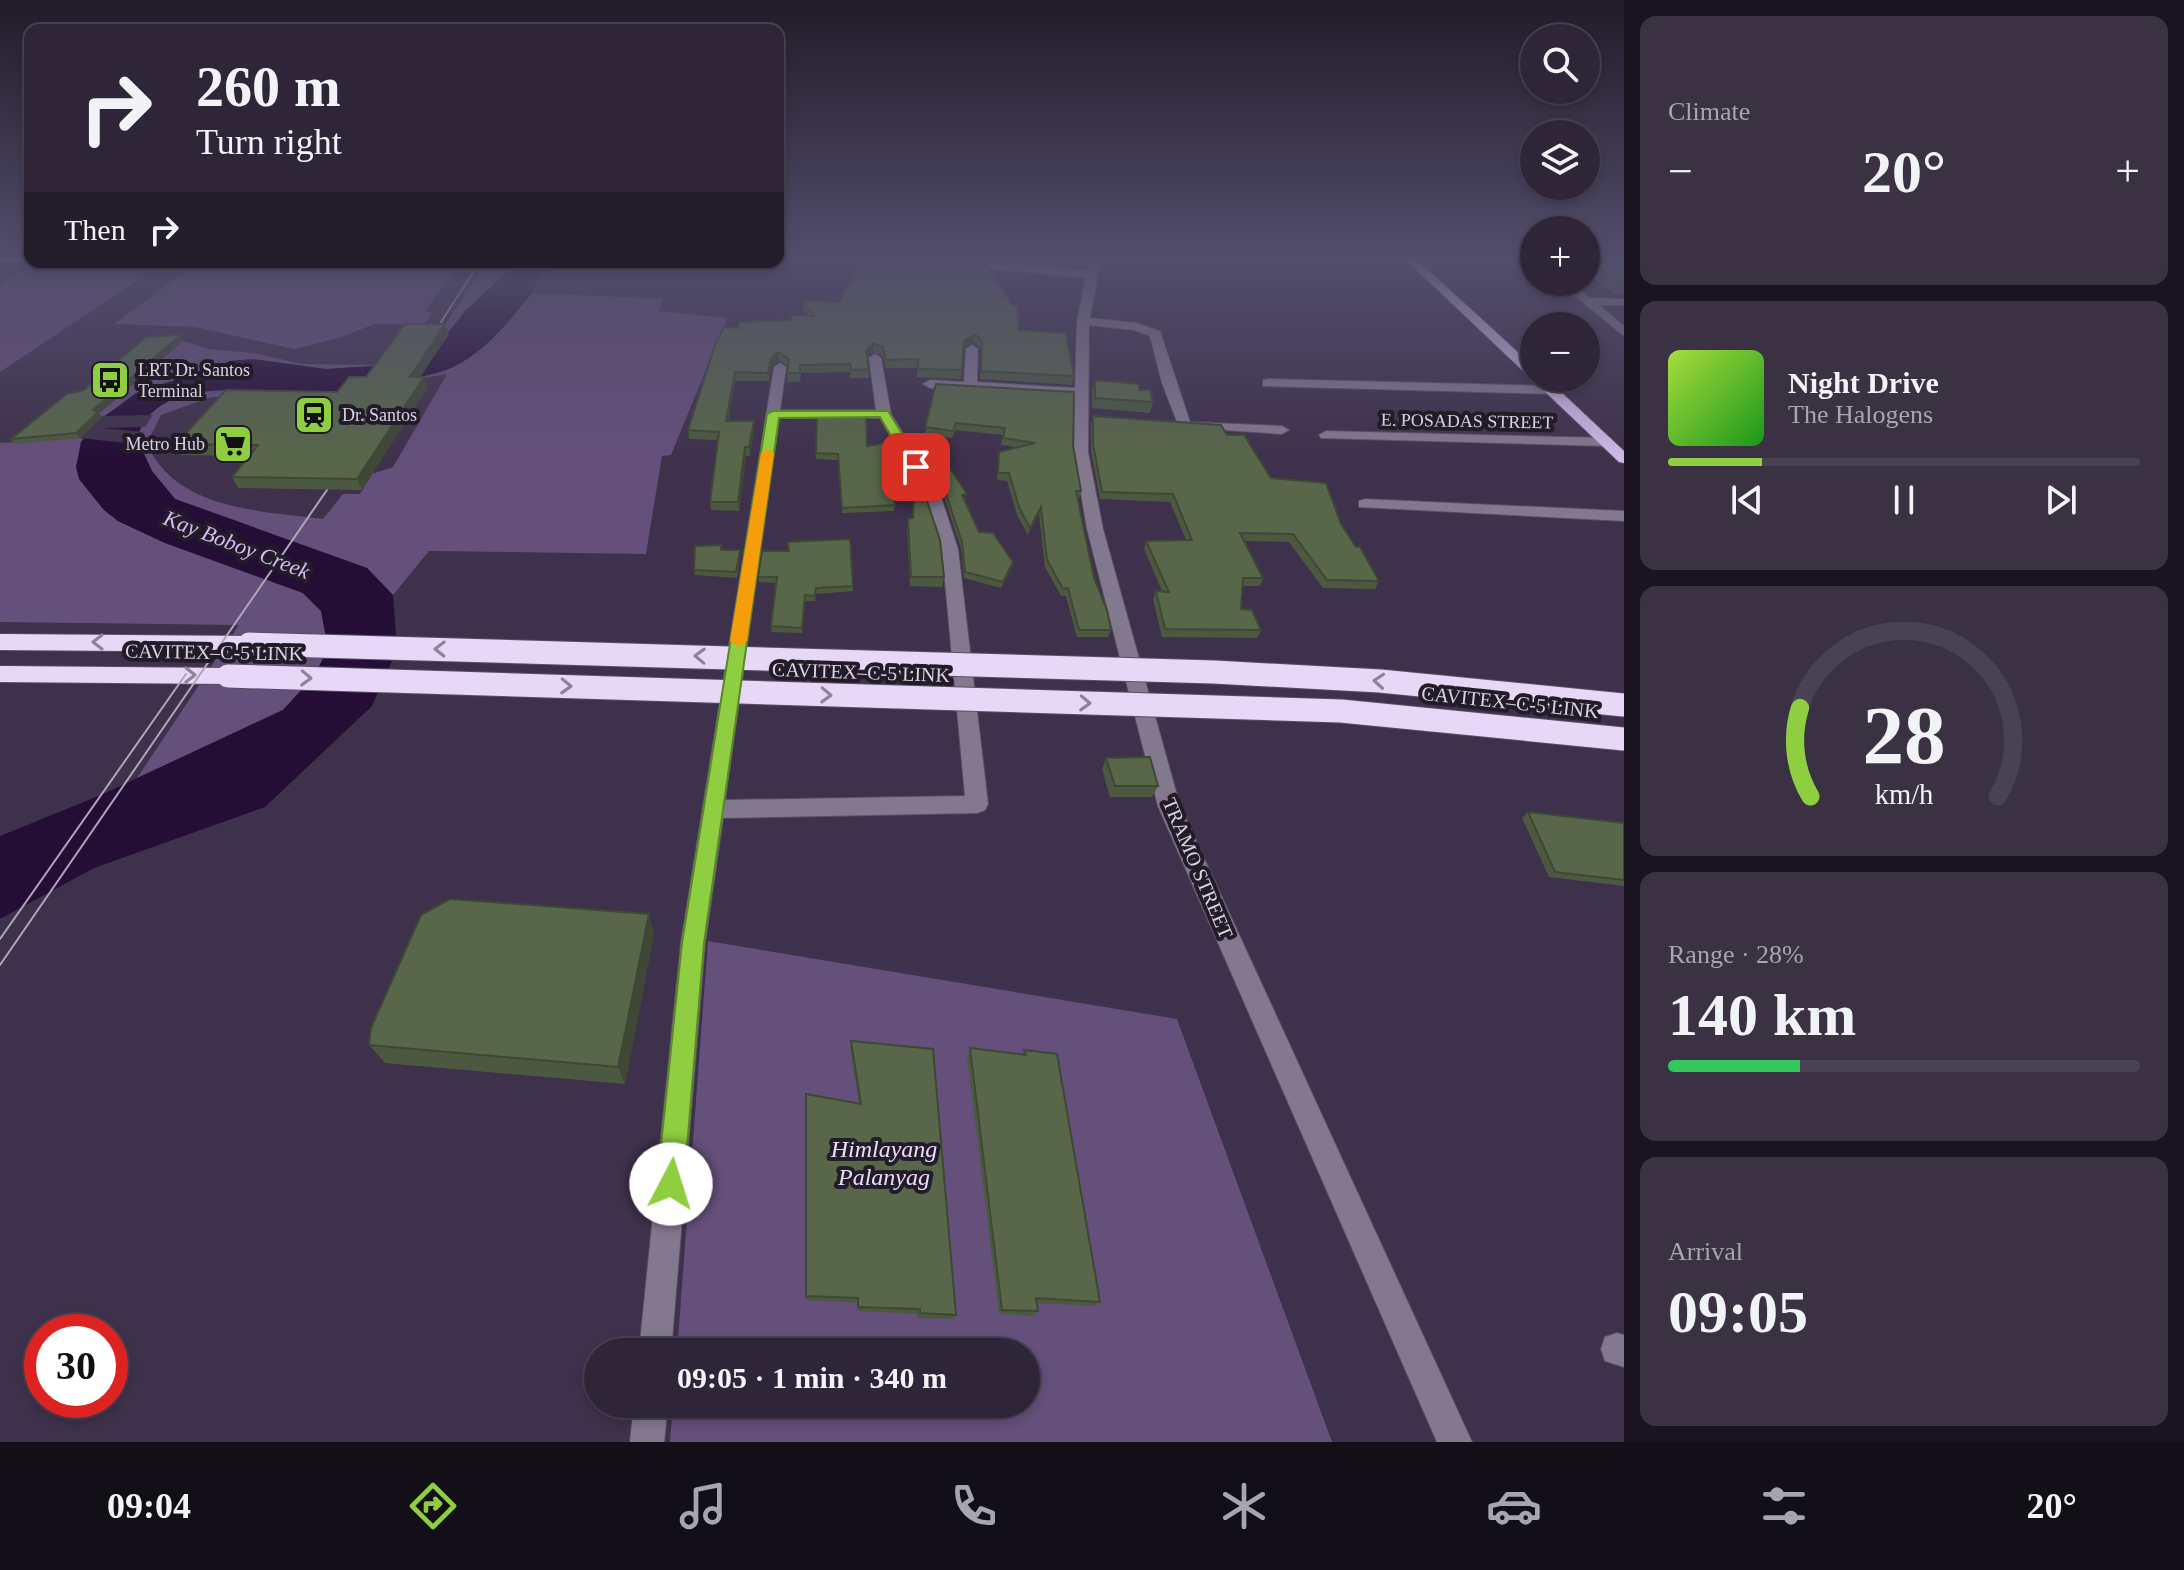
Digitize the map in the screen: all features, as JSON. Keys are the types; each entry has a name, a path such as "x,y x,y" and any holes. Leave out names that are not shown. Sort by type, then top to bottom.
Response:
{"highway":[{"name":"CAVITEX–C-5 LINK","path":"0,642 249,644 1199,671 1380,681 1624,705"},
{"name":"CAVITEX–C-5 LINK","path":"0,674 258,677 1270,708 1422,717 1624,739"}],"main road":[{"path":"1480,324 1520,361"},
{"path":"1554,392 1624,459"}],"street":[{"name":"TRAMO STREET","path":"1083,324 1086,408 1081,452 1095,529 1169,806 1455,1442"},
{"path":"1112,324 1136,327 1156,334 1176,424 1282,430"},
{"path":"970,385 972,349"},
{"path":"713,809 977,804 950,549 932,494 884,414 875,358"},
{"path":"656,1338 693,943 780,367"},
{"path":"1268,383 1520,389"},
{"path":"930,384 970,385 1086,408"},
{"path":"773,414 884,414"},
{"name":"E. POSADAS STREET","path":"1326,435 1606,442"},
{"path":"1365,504 1624,516"},
{"path":"647,1442 650,1418"}],"green space":[{"path":"0,324 72,324 0,372"},
{"path":"122,324 373,324 342,337 294,349 195,327"},
{"path":"445,324 456,324 447,334 439,334"},
{"path":"505,324 724,324 671,455 662,456 646,554 429,551 393,595 367,568 175,499 152,471 137,439 146,420 160,406 177,398 219,390 298,391 416,378 451,368 496,335","holes":["447,374 393,467 372,474 360,494 343,494 323,519 242,508 202,496 169,475 146,445 161,415 211,397 318,396"]},
{"path":"183,341 209,349 253,353 303,364 388,365 326,369 253,359 231,361 150,388 104,416 96,416"},
{"path":"84,439 79,479 104,510 118,521 165,543 303,593 321,611 328,648 315,675 283,710 137,778 239,625 0,622 0,443"},
{"name":"Himlayang Palanyag","path":"708,941 1177,1019 1332,1442 670,1442 672,1418 1040,1418 1040,1338 678,1338"}],"water":[{"name":"Kay Boboy Creek","path":"455,324 505,324 475,353 439,372 325,392 212,391 165,403 148,418 137,439 152,471 175,499 367,568 393,595 397,650 372,706 265,807 94,868 0,919 0,836 101,795 283,710 315,675 328,648 321,611 303,593 165,543 118,521 104,510 79,479 76,467 81,442 105,416 136,393 231,361 253,359 326,369 388,365 447,334"}],"pier":[{"path":"153,415 145,427 102,428 143,432 144,445 80,438 102,416"}],"building":[{"name":"Dr. Santos","path":"405,324 445,324 410,377 424,377 357,479 232,477 258,445 176,444 226,390 337,392 349,377 366,377"},
{"path":"739,324 1019,324 1019,330 1066,333 1074,376 981,371 982,341 975,334 964,341 962,370 918,369 918,359 886,360 883,347 874,343 866,350 869,369 851,370 850,364 800,365 800,373 787,373 789,359 778,352 771,358 768,373 735,372 726,421 754,421 749,447 745,447 738,502 710,502 719,432 688,430 716,342 724,327 739,328"},
{"path":"181,335 93,410 98,412 76,433 11,439 67,394 84,390 146,337"},
{"path":"1095,380 1139,384 1139,390 1150,390 1153,402 1095,398"},
{"path":"936,384 1074,392 1073,445 1081,491 1076,491 1094,578 1107,610 1111,630 1079,630 1068,588 1063,589 1047,560 1041,507 1030,528 1019,507 1009,473 998,473 999,452 1035,443 1003,438 1005,428 956,423 953,431 925,427"},
{"path":"817,416 866,416 867,446 886,443 895,505 842,508 838,454 816,453"},
{"path":"1093,416 1221,425 1227,435 1244,435 1271,478 1326,483 1341,524 1356,547 1360,547 1379,581 1327,580 1293,534 1240,533 1263,578 1243,578 1241,609 1252,610 1261,630 1165,629 1156,591 1169,592 1146,541 1192,540 1173,494 1102,492 1093,444"},
{"path":"949,467 967,494 962,495 979,532 993,533 1013,562 1003,582 965,572 962,542 944,488 933,471"},
{"path":"915,473 940,540 944,577 911,577 908,519 913,518"},
{"path":"850,539 853,586 816,588 815,596 805,595 802,628 771,626 777,577 758,577 762,551 789,551 788,542"},
{"path":"721,545 721,550 740,550 736,572 694,570 695,546"},
{"path":"1150,757 1158,786 1115,786 1106,758"},
{"path":"1528,812 1624,823 1624,880 1555,872"},
{"path":"450,899 649,914 618,1067 369,1045 371,1028 421,915"},
{"path":"851,1041 933,1049 956,1315 920,1313 920,1309 858,1307 858,1298 806,1296 806,1094 861,1104"},
{"path":"970,1048 1026,1055 1024,1050 1057,1054 1100,1302 1036,1298 1038,1311 1002,1310"}],"tram line":[{"path":"428,342 440,324"},
{"path":"0,965 340,471"},
{"path":"0,939 186,674"}],"slow traffic":[{"path":"739,641 767,453"}],"place":[{"name":"LRT Dr. Santos Terminal","path":"110,380"},
{"name":"Dr. Santos","path":"314,415"},
{"name":"Metro Hub","path":"233,444"}],"route":[{"path":"671,1184 693,943 773,414 884,414 916,467"}]}
